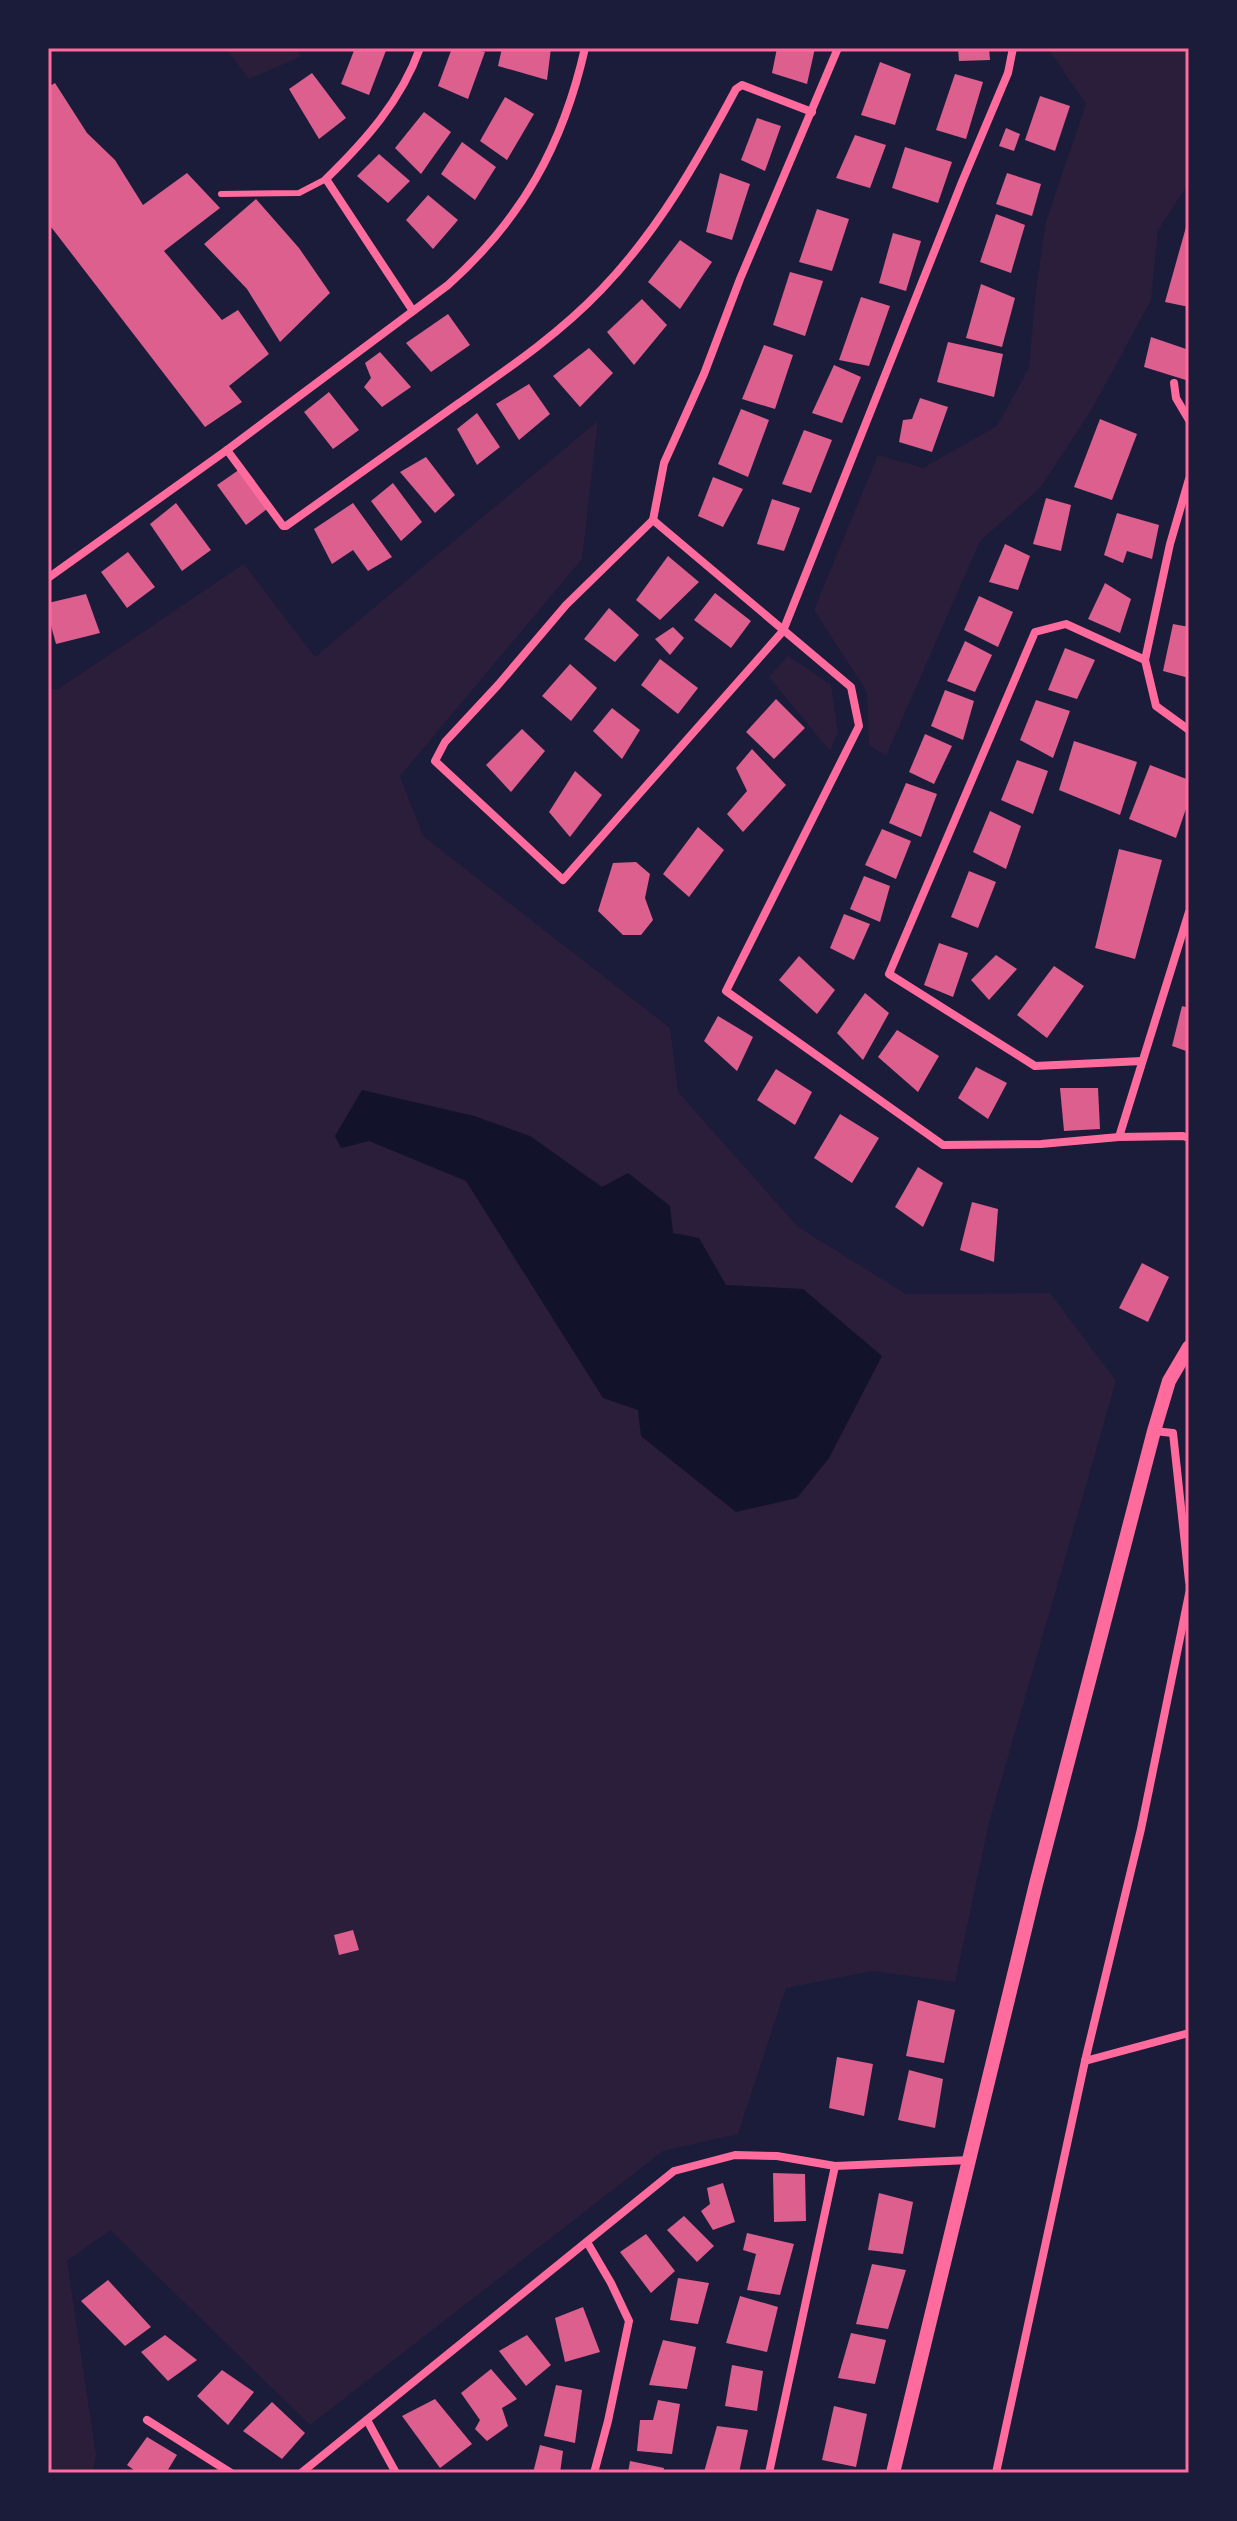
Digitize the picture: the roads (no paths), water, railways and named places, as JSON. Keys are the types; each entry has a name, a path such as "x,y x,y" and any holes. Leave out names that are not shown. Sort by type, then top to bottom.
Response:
{"street":[{"path":"413,311 326,179 392,106 420,48"},
{"path":"48,578 227,450 476,260 520,206 539,175 567,116 585,48"},
{"path":"838,48 740,279 704,374 664,463 653,520 566,605 445,742 435,761 563,880 783,631 1008,73 1013,48"},
{"path":"227,450 286,526 538,347 601,290 663,214 697,161 736,89 742,85 812,112"},
{"path":"1174,383 1176,398 1189,420"},
{"path":"1189,479 1170,544 1145,660 1156,706 1189,730"},
{"path":"653,520 851,687 859,726 726,991 943,1145 1041,1144 1119,1137 1189,1138"},
{"path":"1142,1061 1035,1066 889,974 1035,632 1066,624 1145,660"},
{"path":"1119,1137 1189,912"},
{"path":"893,2473 1036,1884 1154,1431 1169,1381 1189,1347"},
{"path":"1154,1431 1173,1433 1189,1581"},
{"path":"996,2473 1085,2061 1141,1829 1189,1594"},
{"path":"1085,2061 1189,2033"},
{"path":"301,2473 674,2171 735,2155 777,2156 835,2166 971,2159"},
{"path":"769,2473 835,2166"},
{"path":"587,2242 629,2321 594,2473"},
{"path":"147,2420 231,2473"},
{"path":"367,2420 396,2473"}],"lane":[{"path":"221,194 299,193 326,179"}]}
